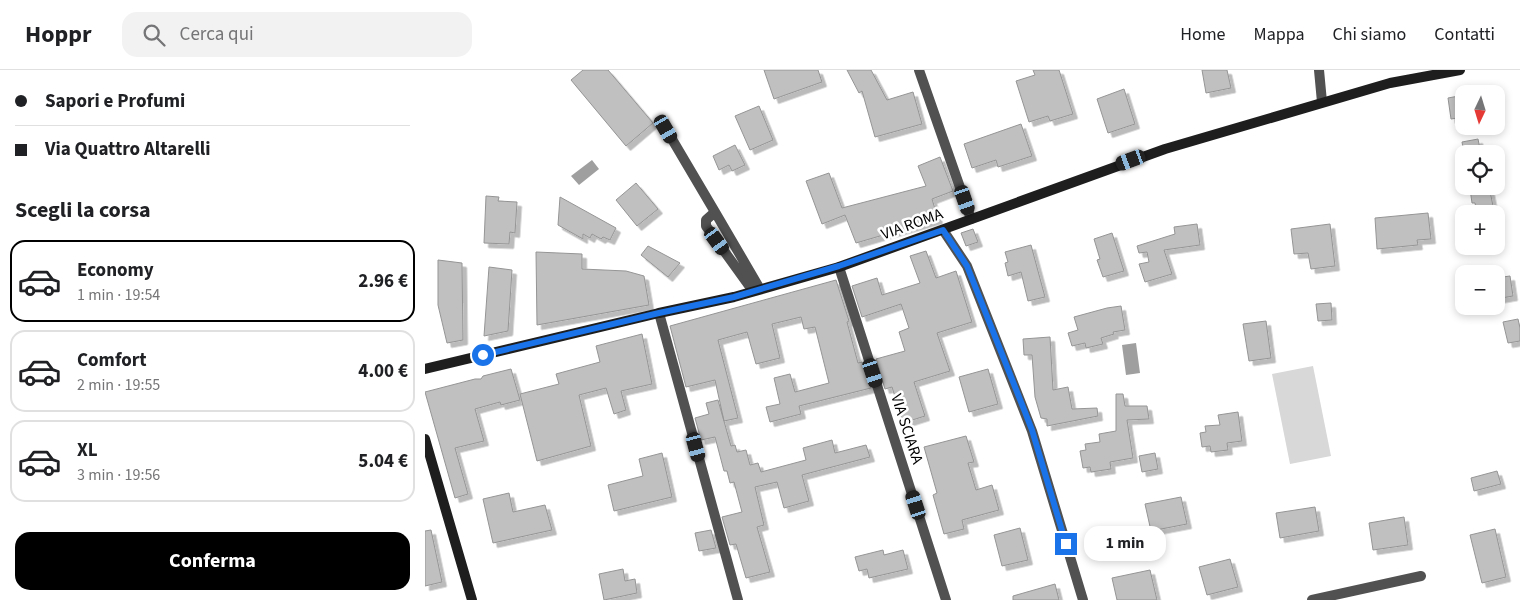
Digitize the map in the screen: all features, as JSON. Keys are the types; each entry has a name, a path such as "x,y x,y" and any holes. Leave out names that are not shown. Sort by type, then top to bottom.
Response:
{"main road":[{"name":"VIA ROMA","path":"425,369 757,290 839,266 1139,158 1390,83 1460,70"},
{"path":"425,439 472,600"}],"street":[{"path":"919,70 971,218"},
{"path":"1319,70 1322,102"},
{"path":"666,129 715,212 757,290"},
{"path":"715,212 706,220 706,226 757,290"},
{"path":"943,230 967,266 1032,430 1083,600"},
{"name":"VIA SCIARA","path":"839,266 946,600"},
{"path":"659,313 738,600"},
{"path":"1312,600 1421,576"}],"shaded area":[{"path":"592,160 599,169 579,185 571,176"},
{"path":"1136,343 1140,373 1126,375 1122,345"},
{"path":"1313,366 1331,456 1290,464 1272,374"}],"building":[{"path":"583,70 608,70 653,123 626,146 571,80"},
{"path":"764,70 818,70 822,82 774,99"},
{"path":"847,70 871,70 887,100 913,92 922,124 875,137 862,91 859,93"},
{"path":"1033,70 1059,70 1073,114 1050,121 1048,116 1029,122 1016,81 1035,75"},
{"path":"1202,70 1227,70 1231,88 1206,93"},
{"path":"1124,89 1135,124 1108,133 1097,99"},
{"path":"1455,97 1455,118 1451,119 1448,98"},
{"path":"759,106 773,140 750,150 735,116"},
{"path":"1021,124 1032,156 998,167 996,160 972,168 964,144"},
{"path":"1478,139 1479,145 1462,145 1462,142"},
{"path":"735,145 745,165 732,171 729,165 719,170 713,156"},
{"path":"940,157 953,191 932,199 938,219 856,243 845,215 822,224 806,181 829,173 842,208 926,186 918,166"},
{"path":"636,183 658,209 637,226 616,200"},
{"path":"1471,195 1491,195 1493,205 1475,205 1475,203 1472,203"},
{"path":"486,196 499,197 498,201 517,202 515,233 510,232 509,244 484,243"},
{"path":"560,197 616,228 610,240 603,237 601,239 592,234 590,238 583,234 583,239 558,225"},
{"path":"1428,213 1431,239 1417,240 1418,245 1377,249 1375,218"},
{"path":"1197,224 1200,245 1164,250 1172,274 1145,282 1139,264 1149,262 1147,252 1139,253 1137,246 1175,234 1174,227"},
{"path":"1330,224 1335,266 1311,269 1308,253 1294,254 1291,229"},
{"path":"973,229 978,242 966,246 961,233"},
{"path":"1112,233 1124,271 1103,277 1097,260 1100,259 1094,239"},
{"path":"1031,245 1045,297 1028,301 1021,272 1008,276 1005,263 1008,262 1005,252"},
{"path":"648,246 680,263 668,277 641,255"},
{"path":"926,251 936,278 956,271 972,322 937,333 950,371 914,382 925,416 903,423 892,387 885,389 876,359 905,351 899,332 909,328 901,304 862,317 852,286 877,278 882,295 920,283 910,256"},
{"path":"536,252 582,254 582,269 626,271 644,276 649,305 537,325"},
{"path":"438,260 462,263 463,340 447,343 438,305"},
{"path":"489,267 512,270 508,331 484,336"},
{"path":"1510,276 1513,296 1505,297 1505,277"},
{"path":"836,280 849,321 847,322 858,363 862,362 871,388 799,406 801,414 770,422 766,407 780,404 774,378 790,374 795,392 829,383 815,327 804,329 801,317 772,324 780,358 756,364 747,332 718,340 738,418 724,421 715,380 686,387 670,326"},
{"path":"1331,303 1332,320 1318,321 1316,304"},
{"path":"1121,306 1125,330 1113,332 1114,334 1101,338 1103,344 1086,348 1085,343 1072,346 1068,333 1078,330 1074,317"},
{"path":"1518,319 1520,341 1508,343 1503,322"},
{"path":"1266,321 1271,358 1249,361 1243,324"},
{"path":"642,334 652,384 621,391 626,410 614,414 606,388 579,395 591,446 537,461 520,394 559,384 556,374 600,362 596,346"},
{"path":"1050,337 1053,390 1068,387 1072,409 1097,408 1098,416 1047,426 1047,419 1041,418 1035,397 1032,355 1024,355 1023,339"},
{"path":"511,369 520,400 501,405 500,402 475,409 484,441 455,448 468,494 455,498 425,392 481,379 483,376"},
{"path":"988,369 998,404 969,412 959,377"},
{"path":"1116,394 1123,394 1125,406 1147,406 1149,419 1127,420 1133,458 1110,462 1111,469 1091,472 1090,467 1083,468 1080,451 1086,450 1085,444 1100,442 1099,434 1116,431"},
{"path":"718,400 731,446 735,445 737,452 746,450 750,465 758,463 761,472 806,460 803,448 832,440 835,453 866,445 870,457 802,475 809,501 784,508 777,482 755,487 764,525 757,527 770,572 746,578 736,544 730,545 722,517 742,512 734,482 730,483 727,471 724,471 715,437 701,440 695,418 709,414 706,403"},
{"path":"1238,412 1242,441 1227,443 1228,450 1211,452 1210,446 1202,447 1200,433 1206,432 1205,426 1220,425 1218,415"},
{"path":"966,436 974,462 968,463 976,490 992,485 999,510 962,520 964,529 944,534 933,495 937,493 924,447"},
{"path":"662,453 672,497 614,511 608,485 643,476 639,459"},
{"path":"1155,453 1158,469 1142,472 1139,456"},
{"path":"1497,471 1501,484 1474,491 1471,478"},
{"path":"509,493 513,512 545,505 552,530 493,543 483,499"},
{"path":"1181,497 1187,524 1151,531 1145,504"},
{"path":"1315,507 1319,531 1280,538 1276,513"},
{"path":"1404,517 1408,545 1373,550 1369,523"},
{"path":"1020,528 1028,560 1002,566 994,535"},
{"path":"1495,529 1506,577 1482,583 1470,535"},
{"path":"431,530 442,582 425,586 425,531"},
{"path":"711,530 716,548 699,551 695,533"},
{"path":"883,550 884,555 903,550 908,569 869,578 867,569 859,571 855,557"},
{"path":"1230,559 1238,587 1207,595 1199,567"},
{"path":"623,569 625,581 635,579 637,593 604,600 599,574"},
{"path":"1150,570 1157,600 1117,600 1112,578"},
{"path":"1055,584 1059,600 1013,600 1013,596"}],"route":[{"path":"483,355 734,297 839,266 943,230 967,266 1025,412 1066,544"}]}
